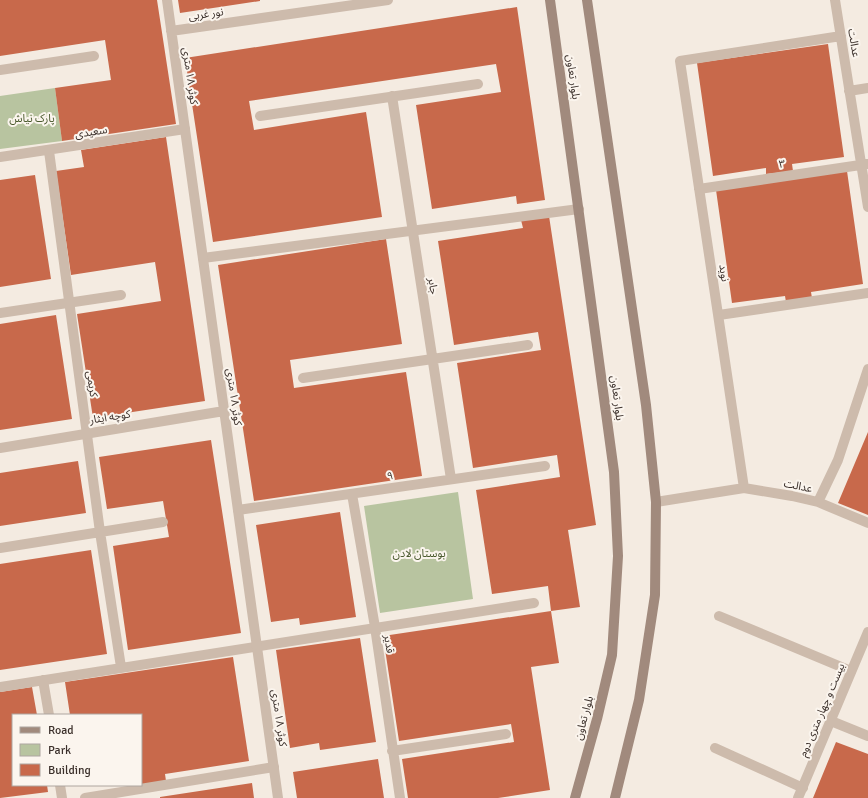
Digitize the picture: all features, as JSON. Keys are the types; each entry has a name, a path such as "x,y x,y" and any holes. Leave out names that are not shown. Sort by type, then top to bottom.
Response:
{"main road":[{"name":"بلوار تعاون","path":"550,0 614,472 618,556 612,655 597,719 575,798"},
{"path":"587,0 646,405 656,502 655,595 639,700 615,798"}],"street":[{"name":"کوثر ۱۸ متری","path":"167,0 278,798"},
{"name":"نور غربی","path":"171,31 388,0"},
{"name":"عدالت","path":"835,0 849,91 865,164 868,208"},
{"name":"نوید","path":"744,488 680,61 841,36"},
{"path":"0,70 94,56"},
{"path":"260,116 478,84"},
{"path":"849,91 868,88"},
{"name":"جابر","path":"392,96 451,479"},
{"name":"سعیدی","path":"0,157 49,151 185,129"},
{"name":"کریمی","path":"49,151 100,532 121,667"},
{"name":"۳","path":"699,189 865,164"},
{"path":"203,258 412,229 579,209"},
{"path":"719,315 868,293"},
{"path":"0,313 121,295"},
{"path":"303,378 528,344"},
{"name":"عدالت","path":"656,502 744,488 818,502 838,460 868,369"},
{"name":"کوچه ایثار","path":"0,448 224,411"},
{"name":"۹","path":"238,510 545,466"},
{"name":"قدیر","path":"352,494 375,627 392,752 400,798"},
{"path":"818,502 868,523"},
{"path":"0,548 163,522"},
{"path":"0,686 534,603"},
{"path":"719,616 851,671"},
{"name":"بیست و چهار متری دوم","path":"798,798 868,632"},
{"path":"43,680 49,714"},
{"path":"831,721 868,736"},
{"path":"392,752 506,734"},
{"path":"715,748 803,788"},
{"path":"85,798 274,767"},
{"path":"60,786 62,798"}],"green space":[{"name":"پارک نیاش","path":"55,88 62,141 0,149 0,96"},
{"name":"بوستان لادن","path":"458,492 473,599 380,613 364,506"}],"building":[{"path":"0,0 157,0 176,124 62,141 55,88 111,80 105,40 0,56"},
{"path":"178,0 260,0 260,1 180,13"},
{"path":"517,7 545,200 517,204 516,196 432,209 416,105 501,92 496,64 249,101 254,130 366,112 382,217 213,242 185,58"},
{"path":"828,44 844,157 792,164 793,171 766,174 766,168 713,176 697,63"},
{"path":"166,137 205,401 93,418 77,314 161,301 155,262 71,275 56,171 84,167 81,150"},
{"path":"847,171 863,284 811,292 812,298 786,302 785,296 732,303 716,190"},
{"path":"35,175 51,279 0,287 0,180"},
{"path":"549,216 596,525 568,530 580,607 551,611 548,586 492,594 476,490 560,477 557,455 473,468 457,363 541,350 538,332 454,345 438,241 523,228 521,220"},
{"path":"386,239 402,344 290,360 294,388 406,372 422,476 254,501 218,265"},
{"path":"56,315 72,419 0,430 0,324"},
{"path":"868,432 868,515 838,503"},
{"path":"211,440 241,633 128,650 113,546 169,537 163,501 107,509 99,457"},
{"path":"78,461 86,513 0,526 0,473"},
{"path":"340,512 356,617 300,625 299,618 271,622 256,525"},
{"path":"91,550 107,654 0,670 0,564"},
{"path":"551,611 559,663 531,667 550,790 498,798 408,798 402,759 514,742 511,724 399,741 383,636"},
{"path":"360,638 376,742 320,750 319,743 290,748 276,650"},
{"path":"233,657 249,761 165,774 166,781 142,785 142,714 70,714 65,682"},
{"path":"32,687 37,714 12,714 12,786 47,786 48,792 0,798 0,692"},
{"path":"836,742 868,754 868,798 813,798"},
{"path":"378,759 384,798 297,798 293,772"},
{"path":"252,783 254,798 160,798 160,797"}]}
